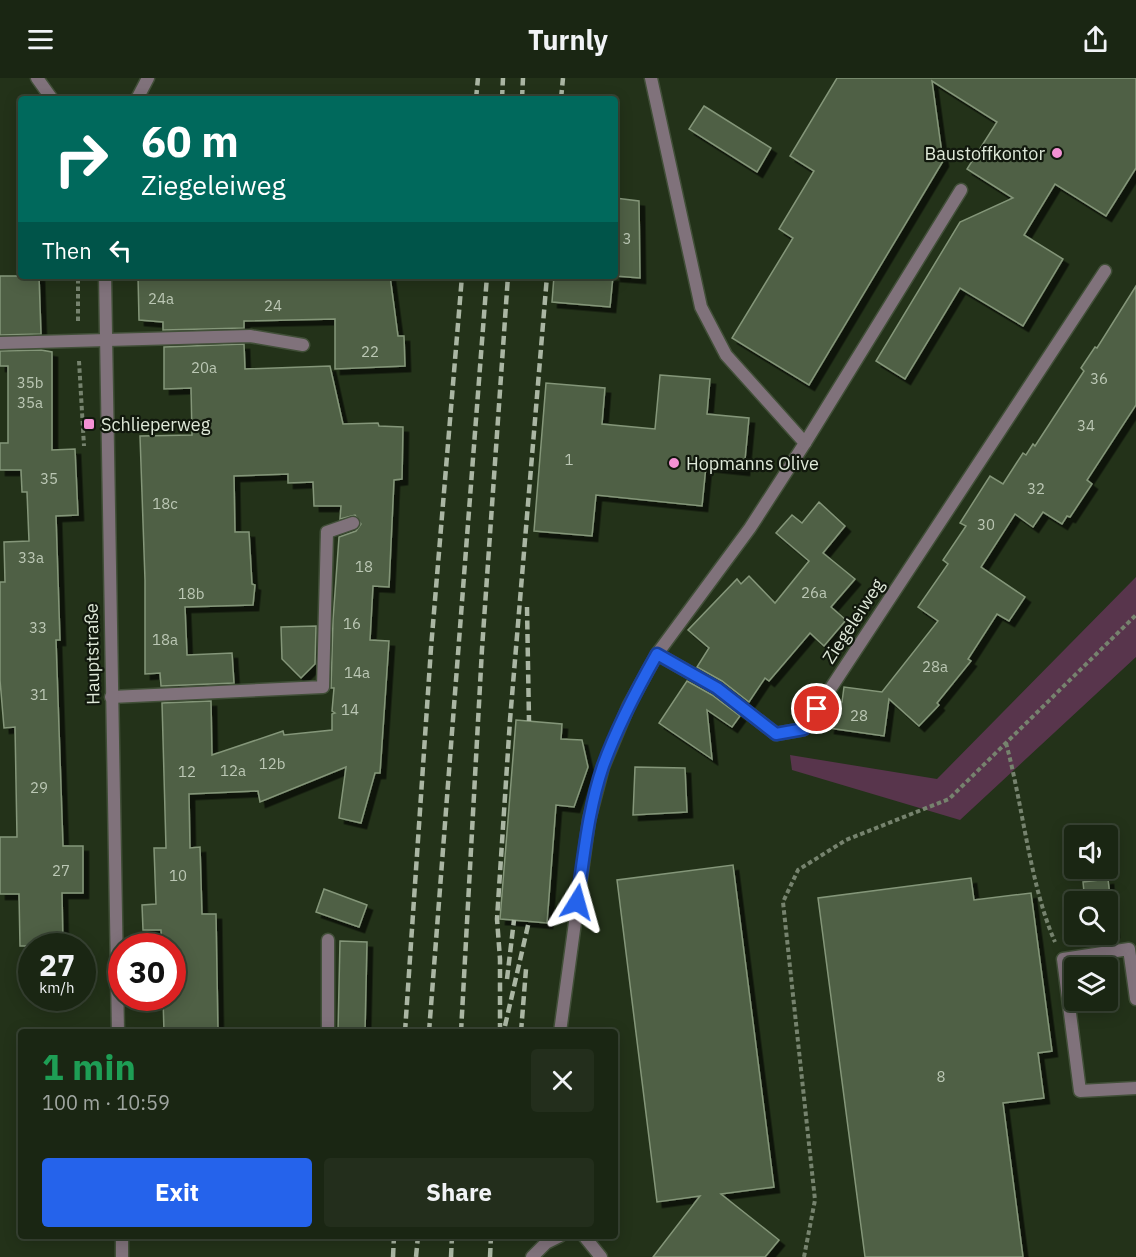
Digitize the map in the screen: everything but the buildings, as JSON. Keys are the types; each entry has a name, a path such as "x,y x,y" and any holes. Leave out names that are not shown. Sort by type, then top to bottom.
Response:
{"street":[{"path":"37,78 50,96"},
{"path":"139,96 148,78"},
{"path":"651,78 701,307 726,355 805,443"},
{"path":"560,1029 589,820 603,767 629,705 663,642 750,528 805,443 961,190"},
{"name":"Ziegeleiweg","path":"657,654 717,688 776,734 804,729 1105,271"},
{"name":"Hauptstraße","path":"105,279 118,1029"},
{"path":"0,344 250,336 303,345"},
{"path":"111,697 323,687 327,532 353,524"},
{"path":"328,940 328,1029"},
{"path":"1136,999 1129,949 1063,959 1080,1091 1136,1088"},
{"path":"122,1239 122,1257"},
{"path":"532,1257 546,1243 554,1239"},
{"path":"586,1239 601,1257"}],"path":[{"path":"804,1257 815,1200 783,902 798,870 846,840 949,799 1136,615"},
{"path":"1006,743 1019,790 1044,916 1063,959"}],"shaded area":[{"path":"1136,577 1136,657 960,820 792,770 790,755 937,779"}],"railway":[{"path":"476,96 478,78"},
{"path":"502,96 503,78"},
{"path":"522,96 523,78"},
{"path":"561,96 563,78"},
{"path":"405,1029 431,648 462,279"},
{"path":"429,1029 487,279"},
{"path":"461,1029 482,649 508,279"},
{"path":"500,1029 500,959 497,919 510,720 547,279"},
{"path":"527,607 529,721"},
{"path":"507,979 514,920"},
{"path":"505,1026 529,921"},
{"path":"521,1029 526,969"},
{"path":"393,1257 394,1239"},
{"path":"416,1257 418,1239"},
{"path":"451,1257 452,1239"},
{"path":"490,1257 491,1239"}],"place":[{"name":"Baustoffkontor","path":"1057,153"},
{"name":"Schlieperweg","path":"89,424"},
{"name":"Hopmanns Olive","path":"674,463"}],"route":[{"path":"577,902 589,820 603,767 629,705 657,654 717,688 776,734 804,729 817,709"}]}
